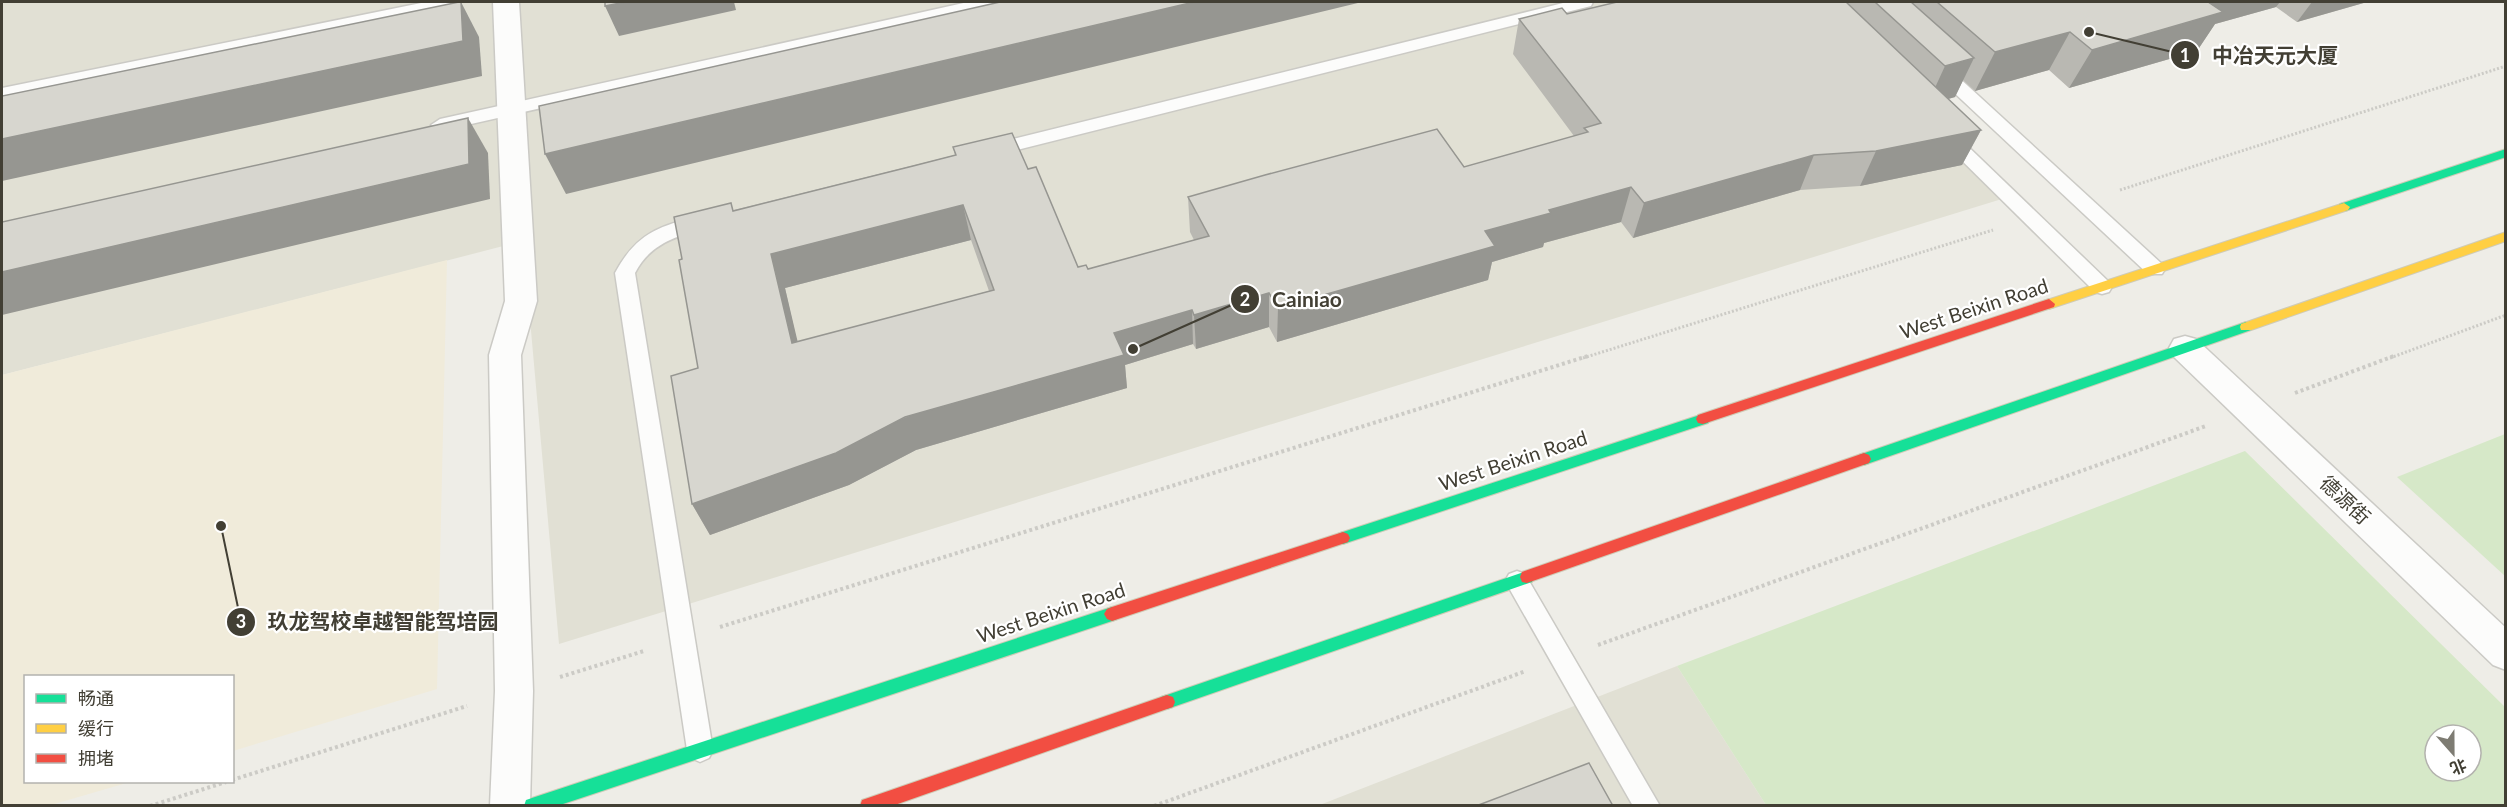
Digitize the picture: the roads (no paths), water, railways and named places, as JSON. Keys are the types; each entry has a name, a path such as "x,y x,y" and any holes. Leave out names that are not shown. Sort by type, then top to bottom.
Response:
{"main road":[{"name":"West Beixin Road","path":"532,806 2505,153"},
{"path":"868,806 2505,236"}],"street":[{"path":"506,2 521,301 505,355 514,691 510,806"},
{"name":"德源街","path":"2185,348 2505,653"}],"lane":[{"path":"2,94 448,2"},
{"path":"419,130 988,2"},
{"path":"972,155 1585,2"},
{"path":"1926,58 2155,269"},
{"path":"1936,126 2102,287"},
{"path":"700,750 625,273 634,254 661,233 718,218"},
{"path":"1517,581 1647,806"}],"place":[{"name":"中冶天元大厦","path":"2089,32"},
{"name":"Cainiao","path":"1133,349"},
{"name":"玖龙驾校卓越智能驾培园","path":"221,526"}]}
